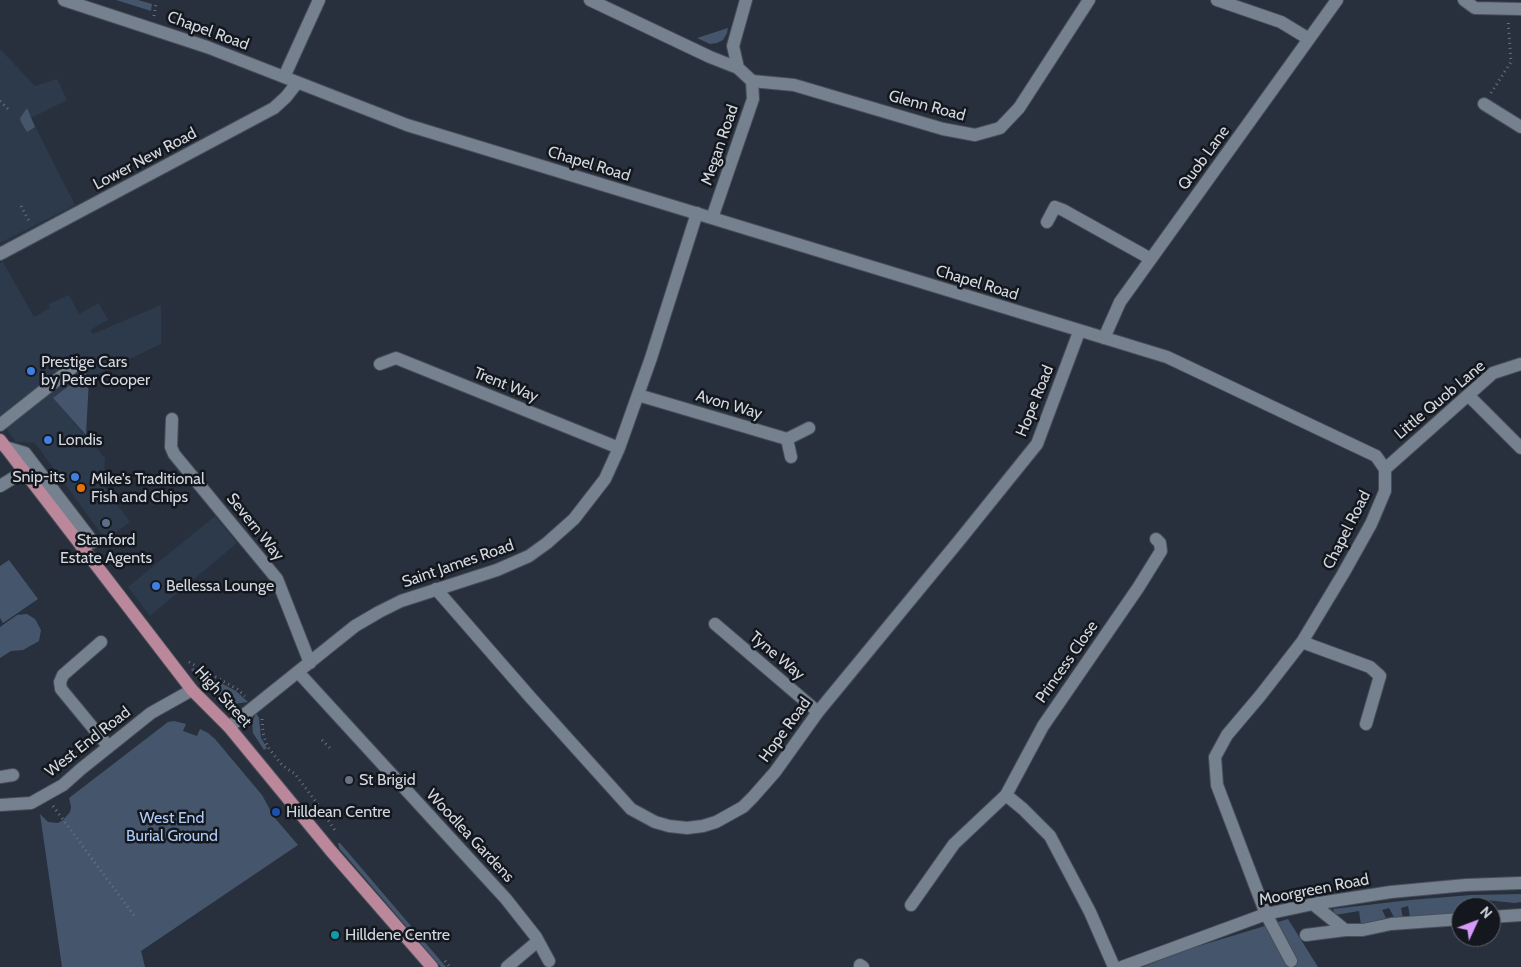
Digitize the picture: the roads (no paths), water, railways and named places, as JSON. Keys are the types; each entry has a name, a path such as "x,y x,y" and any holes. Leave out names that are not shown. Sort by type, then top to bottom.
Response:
{"main road":[{"name":"High Street","path":"2,444 192,690 229,727 331,851 432,967"}],"street":[{"name":"Chapel Road","path":"64,0 207,47 407,125 1079,332 1167,357 1376,456 1385,469 1385,491 1371,524 1302,642 1227,735 1215,757 1217,785 1266,914 1291,961"},
{"path":"284,76 319,0"},
{"path":"590,0 738,68 752,81"},
{"path":"738,68 733,46 746,0"},
{"name":"Glenn Road","path":"752,81 794,85 943,129 975,135 1000,128 1019,108 1089,0"},
{"path":"1217,0 1281,22 1309,39"},
{"name":"Quob Lane","path":"1104,338 1120,302 1337,0"},
{"path":"1464,0 1475,8 1521,9"},
{"name":"Megan Road","path":"712,218 753,99 752,81"},
{"name":"Lower New Road","path":"0,254 274,108 297,83"},
{"path":"1484,104 1521,127"},
{"path":"1048,222 1055,207 1151,259"},
{"name":"Saint James Road","path":"229,727 355,626 401,601 497,570 530,556 574,519 605,479 619,448 697,213"},
{"name":"Hope Road","path":"436,589 537,706 631,810 655,822 669,826 687,828 716,822 743,807 775,772 818,712 1037,444 1079,332"},
{"name":"Trent Way","path":"380,364 396,358 619,448"},
{"name":"Little Quob Lane","path":"1385,469 1493,373 1521,364"},
{"path":"0,425 72,368"},
{"name":"Avon Way","path":"638,395 788,439"},
{"path":"1468,396 1521,448"},
{"name":"Severn Way","path":"172,419 171,448 174,454 277,579 310,663"},
{"path":"791,457 788,439 809,428"},
{"path":"2,444 25,453 93,542 81,546"},
{"path":"0,486 23,472"},
{"name":"Princess Close","path":"911,905 954,844 1006,796 1042,726 1138,588 1158,545"},
{"name":"Tyne Way","path":"715,624 818,712"},
{"path":"101,642 63,674 60,682 61,689 108,746"},
{"path":"1302,642 1370,666 1380,676 1366,724"},
{"name":"Woodlea Gardens","path":"298,672 511,894 549,961"},
{"name":"West End Road","path":"0,805 31,802 63,785 108,746 151,713 192,690"},
{"path":"0,777 14,775"},
{"path":"1006,796 1023,809 1050,836 1090,912 1114,967"},
{"name":"Moorgreen Road","path":"1122,967 1266,914 1313,904 1391,892 1521,883"},
{"path":"1313,904 1345,930"},
{"path":"1501,916 1521,915"},
{"path":"1306,935 1345,930 1363,930 1391,924 1451,920"},
{"path":"507,967 538,941"}],"place":[{"name":"Prestige Cars by Peter Cooper","path":"31,371"},
{"name":"Londis","path":"48,440"},
{"name":"Snip-its","path":"75,477"},
{"name":"Mike's Traditional Fish and Chips","path":"81,488"},
{"name":"Stanford Estate Agents","path":"106,523"},
{"name":"Bellessa Lounge","path":"156,586"},
{"name":"St Brigid","path":"349,780"},
{"name":"Hilldean Centre","path":"276,812"},
{"name":"Hilldene Centre","path":"335,935"}],"park label":[{"name":"West End Burial Ground","path":"172,827"}]}
